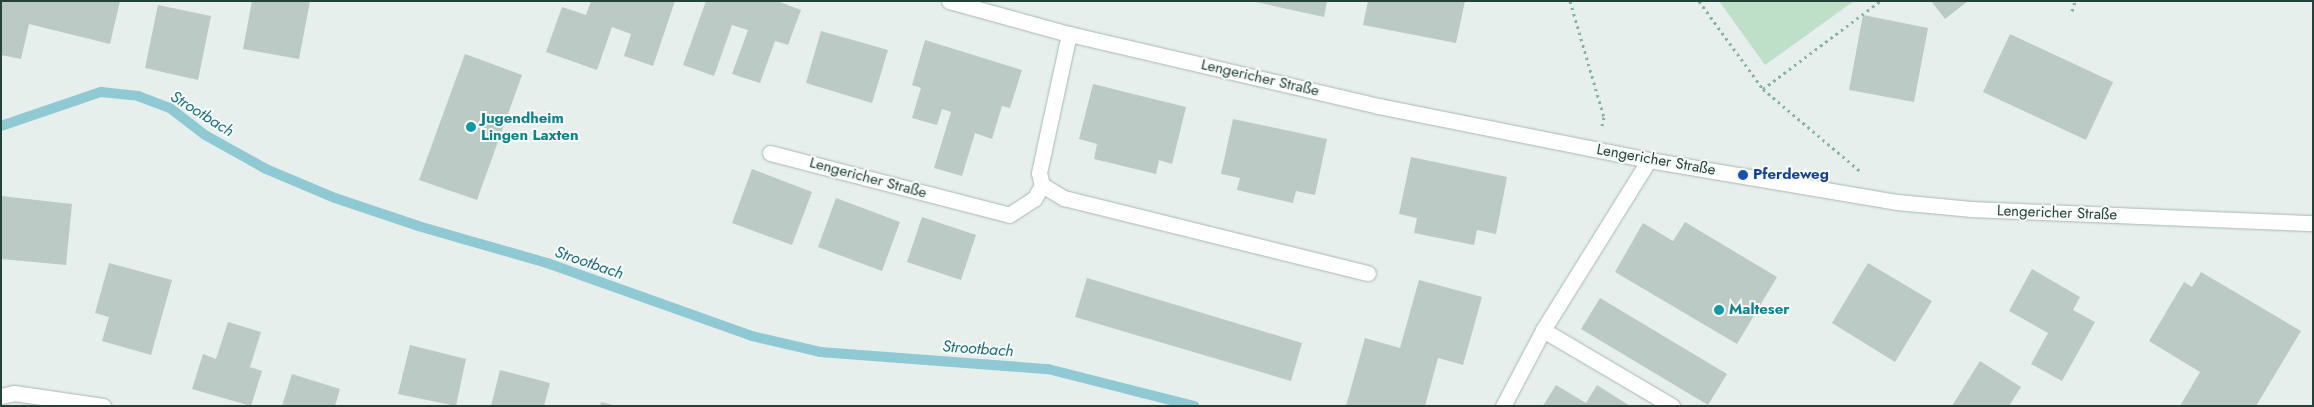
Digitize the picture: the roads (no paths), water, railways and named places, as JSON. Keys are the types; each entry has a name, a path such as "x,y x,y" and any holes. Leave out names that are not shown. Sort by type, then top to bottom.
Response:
{"main road":[{"name":"Lengericher Straße","path":"949,1 1069,34 1379,106 1649,160 1897,202 1972,210 2313,223"},
{"path":"1069,34 1039,173 1042,185 1064,198 1368,274"},
{"name":"Lengericher Straße","path":"770,153 1009,214 1034,198 1042,185"},
{"path":"1503,406 1543,330 1649,160"},
{"path":"1543,330 1672,406"},
{"path":"1,396 14,393 103,406"}],"waterway":[{"name":"Strootbach","path":"1,126 101,92 138,96 170,108 205,135 266,169 335,198 418,226 547,263 752,336 820,352 1048,369 1194,406"}],"place":[{"name":"Jugendheim Lingen Laxten","path":"471,127"},
{"name":"Pferdeweg","path":"1743,175"},
{"name":"Malteser","path":"1719,310"}]}
